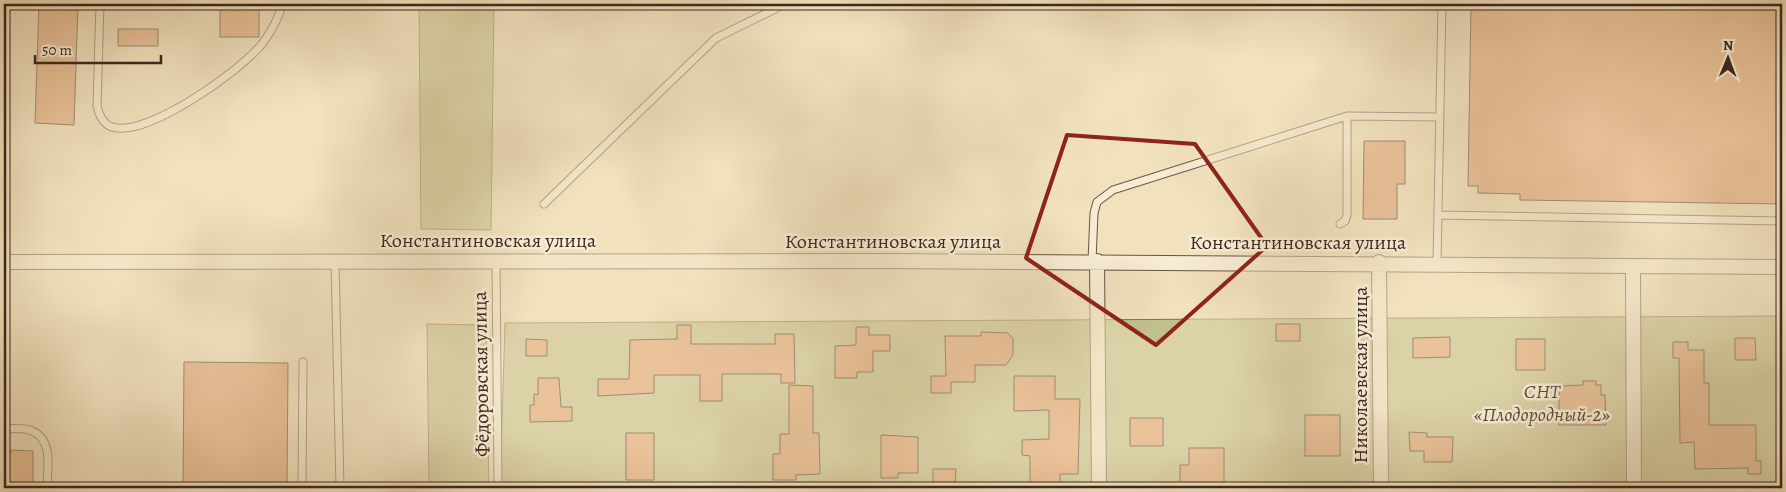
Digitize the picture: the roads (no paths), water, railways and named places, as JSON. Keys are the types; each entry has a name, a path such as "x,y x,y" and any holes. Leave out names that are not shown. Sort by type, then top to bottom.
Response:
{"street":[{"name":"Константиновская улица","path":"4,262 335,260 1094,261 1782,267"},
{"path":"1094,261 1099,488"},
{"name":"Николаевская улица","path":"1380,262 1381,488"},
{"path":"1634,266 1634,488"}],"lane":[{"path":"4,51 5,4"},
{"path":"100,4 97,106 104,121 110,126 118,128 129,127 170,113 205,93 261,45 278,20 282,4"},
{"path":"544,204 716,38 785,4"},
{"path":"1437,263 1442,4"},
{"path":"1094,261 1094,212 1097,202 1113,190 1347,116 1440,117"},
{"path":"1340,224 1345,221 1347,215 1347,116"},
{"path":"1438,215 1782,221"},
{"path":"335,260 340,488"},
{"name":"Фёдоровская улица","path":"496,260 498,488"},
{"path":"302,488 303,362"},
{"path":"4,429 32,430 44,442 48,451 47,488"}],"park label":[{"name":"СНТ «Плодородный-2»","path":"1542,402"}]}
